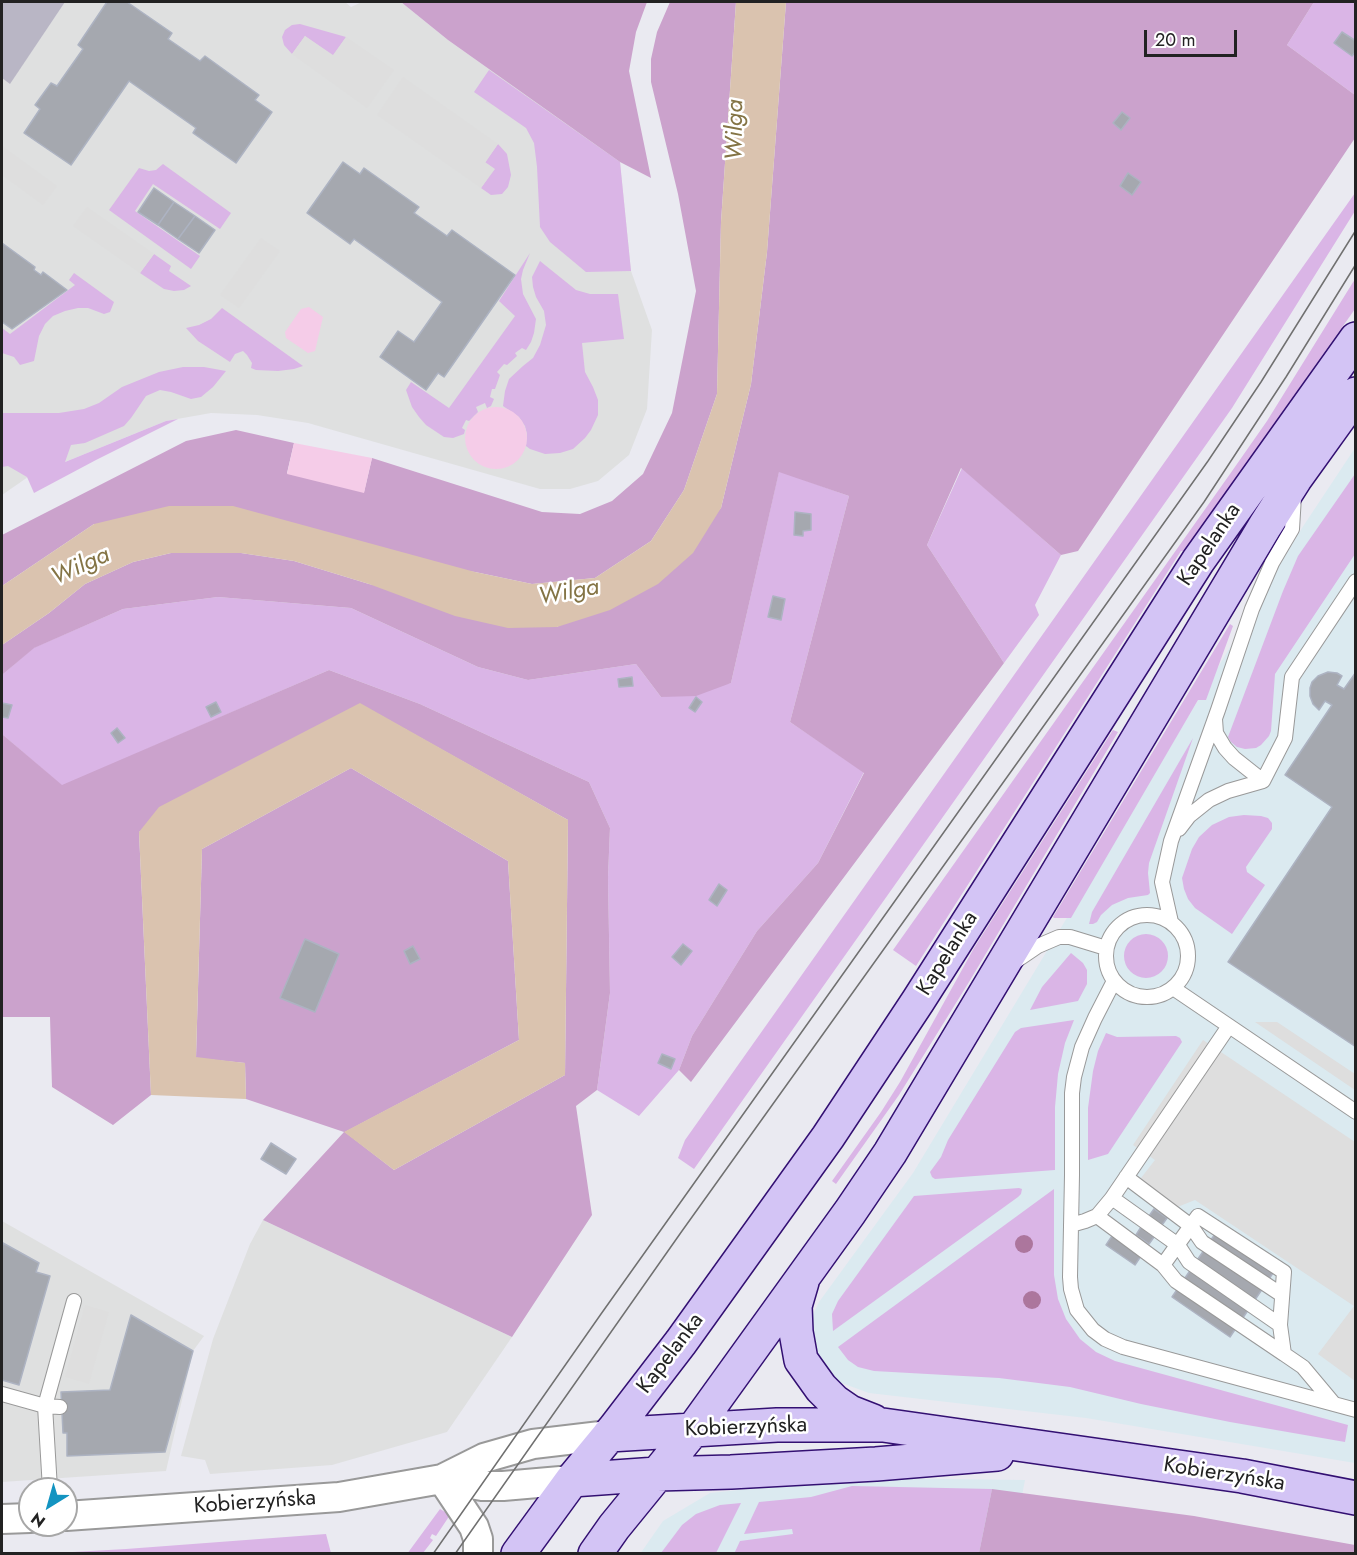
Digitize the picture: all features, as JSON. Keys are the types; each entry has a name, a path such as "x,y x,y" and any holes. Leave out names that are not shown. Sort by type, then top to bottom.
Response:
{"main road":[{"name":"Kapelanka","path":"518,1554 572,1480 681,1342 828,1137 918,1001 1198,561 1356,339"},
{"name":"Kapelanka","path":"595,1554 614,1527 693,1430 890,1153 1265,526 1295,479 1356,394"},
{"name":"Kapelanka","path":"802,1279 795,1306 796,1332 801,1360 822,1390 834,1401 850,1412 883,1425"},
{"name":"Kobierzyńska","path":"609,1435 777,1425 883,1425 1242,1476 1356,1498"},
{"name":"Kobierzyńska","path":"572,1480 876,1464 1056,1449"}],"street":[{"name":"Kobierzyńska","path":"78,1514 339,1497 442,1479 484,1458 523,1447 609,1435"},
{"name":"Kobierzyńska","path":"442,1479 482,1486 572,1480"},
{"path":"442,1479 474,1527 478,1539 478,1554"},
{"path":"2,1520 18,1519"}],"lane":[{"path":"1171,922 1162,882 1171,841 1252,609 1272,563 1292,529 1295,479"},
{"path":"1171,841 1190,816 1209,800 1228,791 1263,781 1285,738 1292,677 1356,581"},
{"path":"1215,718 1216,733 1225,748 1263,781"},
{"path":"1145,914 1159,915 1171,922 1183,936 1189,954 1182,978 1173,988 1153,996 1142,997 1122,989 1108,971 1105,960 1110,935 1119,924 1131,917 1145,914"},
{"path":"991,985 1016,961 1049,940 1059,937 1070,938 1106,948"},
{"path":"1114,981 1082,1047 1072,1093 1070,1277 1077,1310 1093,1330 1105,1339 1123,1347 1356,1410"},
{"path":"1173,988 1356,1112"},
{"path":"1071,1225 1097,1216 1113,1198 1229,1026"},
{"path":"1126,1177 1191,1226 1202,1242 1282,1295"},
{"path":"1113,1198 1178,1245 1189,1262 1280,1325"},
{"path":"1097,1216 1163,1265 1176,1281 1303,1367 1334,1404"},
{"path":"1163,1265 1198,1216 1284,1272 1280,1325 1284,1354"},
{"path":"49,1477 45,1406 74,1301"},
{"path":"2,1394 45,1406 60,1407"}],"shaded area":[{"path":"2,2 65,2 10,84 2,78"},
{"path":"65,2 345,2 351,7 362,2 401,2 448,40 620,162 631,271 652,330 647,409 629,455 598,481 570,489 540,489 308,423 257,415 211,413 166,421 28,477 2,495 2,78 10,83"},
{"path":"401,2 647,2 636,32 629,71 651,178 620,162 448,40"},
{"path":"670,2 736,2 721,222 717,394 684,490 651,541 595,578 532,584 475,572 94,524 2,586 2,535 186,441 236,430 294,443 287,473 364,492 372,458 542,512 580,514 612,501 643,474 672,413 696,291 678,194 651,82 651,59 657,32"},
{"path":"786,2 1314,2 1287,45 1355,95 1355,138 1078,551 1061,555 961,468 927,545 1004,663 691,1082 679,1070 692,1036 757,931 818,863 864,773 790,722 849,496 779,472 731,683 696,696 661,697 636,664 528,680 478,667 351,608 218,597 123,609 34,648 2,675 2,645 49,613 85,584 133,562 171,553 241,553 294,561 369,584 557,627 721,508 751,384 767,252"},
{"path":"1314,2 1355,2 1355,95 1287,45"},
{"path":"300,24 346,37 333,56 305,36 292,54 284,45 282,37 285,30 292,25"},
{"path":"305,36 333,55 346,37 394,70 367,108 292,54"},
{"path":"489,70 620,162 631,271 586,272 550,242 540,227 534,143 526,128 474,92"},
{"path":"403,77 498,144 485,162 495,169 481,188 377,115"},
{"path":"498,144 507,154 511,175 508,187 502,194 491,195 481,188 494,169 485,163"},
{"path":"2,146 57,186 43,205 2,175"},
{"path":"163,164 231,213 220,229 153,184 135,211 200,256 191,269 109,210 139,168 149,171 156,170"},
{"path":"1355,193 1355,211 1232,408 694,1169 678,1158 685,1140"},
{"path":"87,207 154,254 140,273 73,226"},
{"path":"261,238 280,251 239,308 220,295"},
{"path":"530,253 521,279 523,294 536,319 531,342 526,350 522,348 515,353 517,356 507,365 504,364 497,372 500,375 495,389 492,389 490,397 494,399 491,406 487,408 485,403 476,407 478,412 469,421 466,420 462,428 465,430 464,434 453,438 444,437 426,425 419,417 412,407 406,390 411,382 449,408 515,316 499,301"},
{"path":"154,254 171,266 169,271 191,286 184,290 164,289 140,273"},
{"path":"540,261 576,290 590,294 618,294 624,339 582,343 585,372 598,400 598,415 591,430 573,449 545,454 526,446 525,426 519,417 503,406 509,379 533,358 546,325 544,311 536,297 532,277"},
{"path":"74,273 114,302 110,312 104,314 88,308 78,308 53,316 45,324 39,336 34,361 20,365 14,357 2,353 2,328 10,334 75,285 69,280"},
{"path":"1355,279 1355,309 1184,551 1181,551 916,966 893,950 1267,421"},
{"path":"309,307 323,317 315,351 308,353 286,338 285,332 301,309"},
{"path":"222,308 303,366 278,371 256,370 251,368 252,363 243,351 235,354 230,362 198,341 186,328 211,319"},
{"path":"183,367 204,367 226,371 201,397 191,399 160,390 146,396 124,426 85,443 71,445 65,462 166,421 178,419 34,493 27,477 8,466 2,467 2,413 59,413 84,409 99,403 122,387 159,372"},
{"path":"490,407 502,407 518,416 525,426 527,438 525,450 518,460 502,469 490,469 479,464 470,455 465,444 465,432 470,421 479,412"},
{"path":"294,443 372,458 364,493 287,474"},
{"path":"1355,448 1355,1463 1086,1418 869,1393 839,1382 821,1368 808,1325 819,1302 913,1173 1302,528"},
{"path":"962,468 1061,555 1035,605 1039,615 1004,663 927,545"},
{"path":"779,471 849,496 790,722 864,772 818,863 757,931 692,1036 679,1070 639,1116 597,1090 610,993 608,877 610,828 589,782 420,704 329,670 62,786 2,734 2,675 33,648 123,609 218,597 351,608 478,667 528,680 636,664 661,697 731,683"},
{"path":"1355,474 1355,554 1275,674 1269,736 1256,748 1237,747 1228,737 1298,556"},
{"path":"1230,624 1233,626 1206,700 1198,700 1071,918 1054,918 1053,917"},
{"path":"329,670 420,704 589,782 610,828 608,877 610,993 597,1090 576,1106 592,1215 512,1337 263,1220 344,1132 246,1099 245,1063 196,1058 202,849 351,768 508,861 519,1040 345,1132 394,1170 565,1075 568,820 360,704 139,832 151,1095 113,1125 52,1087 50,1017 2,1017 2,734 62,785"},
{"path":"1113,730 1118,732 969,982 899,1095 836,1184 832,1181 900,1082 974,948"},
{"path":"1193,738 1149,863 1150,893 1128,898 1112,905 1097,922 1089,924 1092,912"},
{"path":"1244,815 1268,818 1272,823 1272,829 1246,867 1247,872 1265,885 1232,934 1195,908 1188,899 1182,878 1192,849 1199,837 1212,825 1229,817"},
{"path":"1146,934 1155,935 1162,940 1167,947 1167,965 1162,972 1155,977 1146,978 1137,977 1130,972 1125,965 1124,956 1125,947 1130,940 1137,935"},
{"path":"1071,953 1083,963 1087,970 1087,984 1078,1001 1030,1010 1042,987"},
{"path":"1074,1020 1065,1043 1058,1074 1055,1107 1055,1170 935,1179 932,1177 930,1172 941,1157 948,1140 1015,1032 1021,1028"},
{"path":"1255,1022 1277,1022 1355,1074 1355,1090"},
{"path":"1106,1033 1117,1037 1176,1036 1182,1042 1108,1154 1088,1160 1088,1108 1093,1071"},
{"path":"1203,1040 1355,1142 1355,1381 1318,1354 1354,1306 1195,1200 1175,1208 1143,1185 1141,1178 1155,1160 1133,1145"},
{"path":"1022,1189 1018,1197 833,1331 832,1314 838,1301 914,1196"},
{"path":"1054,1189 1054,1275 1058,1299 1066,1319 1080,1339 1096,1352 1115,1361 1348,1425 1345,1442 1230,1422 1070,1387 999,1378 874,1371 858,1367 848,1360 838,1347"},
{"path":"263,1220 512,1337 447,1432 332,1465 210,1474 205,1460 181,1456 213,1339 250,1244"},
{"path":"2,1221 204,1336 193,1351 166,1471 77,1477 18,1477 18,1481 2,1482"},
{"path":"85,1305 109,1312 89,1384 65,1377"},
{"path":"854,1478 1025,1480 1011,1553 640,1554 663,1521 710,1493"},
{"path":"852,1486 992,1489 979,1553 734,1554 740,1541 793,1534 792,1529 744,1534 759,1502 811,1497"},
{"path":"992,1489 1194,1516 1355,1545 1355,1553 979,1553"},
{"path":"741,1503 716,1553 661,1553 682,1525 696,1514 720,1505"},
{"path":"440,1509 450,1515 436,1536 432,1534 430,1538 433,1540 423,1553 407,1554"},
{"path":"326,1534 331,1553 55,1553 126,1549"}],"water":[{"name":"Wilga","path":"736,2 786,2 767,252 751,384 721,508 693,553 658,584 610,610 557,627 508,628 455,616 369,584 294,561 241,553 171,553 133,562 85,584 49,613 2,645 2,586 94,524 169,506 233,506 475,572 532,584 595,578 651,541 684,490 717,394 721,222"},
{"path":"360,703 568,820 565,1075 394,1170 344,1132 519,1040 508,861 351,768 202,849 196,1057 245,1063 246,1099 151,1095 139,832 159,807"}],"building":[{"path":"107,2 127,2 172,33 168,39 200,61 205,56 259,95 255,100 272,112 236,163 193,133 196,128 129,81 71,165 24,133 40,109 35,105 51,83 57,86 83,49 78,45"},
{"path":"1342,32 1356,41 1356,51 1352,56 1334,43"},
{"path":"1122,112 1130,118 1121,130 1113,123"},
{"path":"343,162 360,174 364,168 419,207 414,213 447,236 452,230 515,275 444,377 438,373 426,390 380,357 398,331 414,342 442,302 354,239 350,244 307,213"},
{"path":"1128,173 1141,182 1132,195 1120,186"},
{"path":"154,188 174,202 158,225 138,212"},
{"path":"174,202 195,216 178,239 158,225"},
{"path":"195,216 215,230 199,253 178,239"},
{"path":"2,243 35,267 34,270 41,275 43,272 67,290 12,329 2,322"},
{"path":"795,512 811,514 811,530 803,531 803,536 794,535"},
{"path":"773,596 785,599 781,620 768,617"},
{"path":"1328,672 1342,676 1337,685 1344,689 1356,672 1356,1047 1228,962 1332,807 1285,775 1332,705 1325,701 1319,710 1313,704 1310,696 1312,682 1318,676"},
{"path":"632,677 633,686 619,687 618,679"},
{"path":"696,697 702,702 695,712 689,708"},
{"path":"216,702 221,712 211,717 206,707"},
{"path":"2,703 12,705 8,718 2,717"},
{"path":"117,728 125,738 118,743 111,733"},
{"path":"719,884 727,890 717,906 709,900"},
{"path":"305,939 339,954 315,1012 280,998"},
{"path":"683,944 692,951 681,965 672,957"},
{"path":"413,946 420,959 410,964 404,951"},
{"path":"662,1054 675,1059 671,1069 658,1063"},
{"path":"271,1143 296,1159 286,1174 261,1159"},
{"path":"1154,1209 1167,1218 1162,1225 1149,1216"},
{"path":"1141,1227 1154,1237 1149,1244 1136,1235"},
{"path":"1215,1234 1273,1273 1230,1337 1172,1297"},
{"path":"1112,1236 1141,1256 1135,1265 1106,1245"},
{"path":"3,1243 39,1263 36,1272 50,1276 19,1385 2,1380"},
{"path":"131,1315 193,1351 165,1452 67,1456 67,1433 63,1433 61,1392 110,1390"}],"tram line":[{"path":"433,1554 1208,461 1261,382 1356,230"},
{"path":"455,1554 682,1231 1204,502 1286,377 1356,264"}]}
